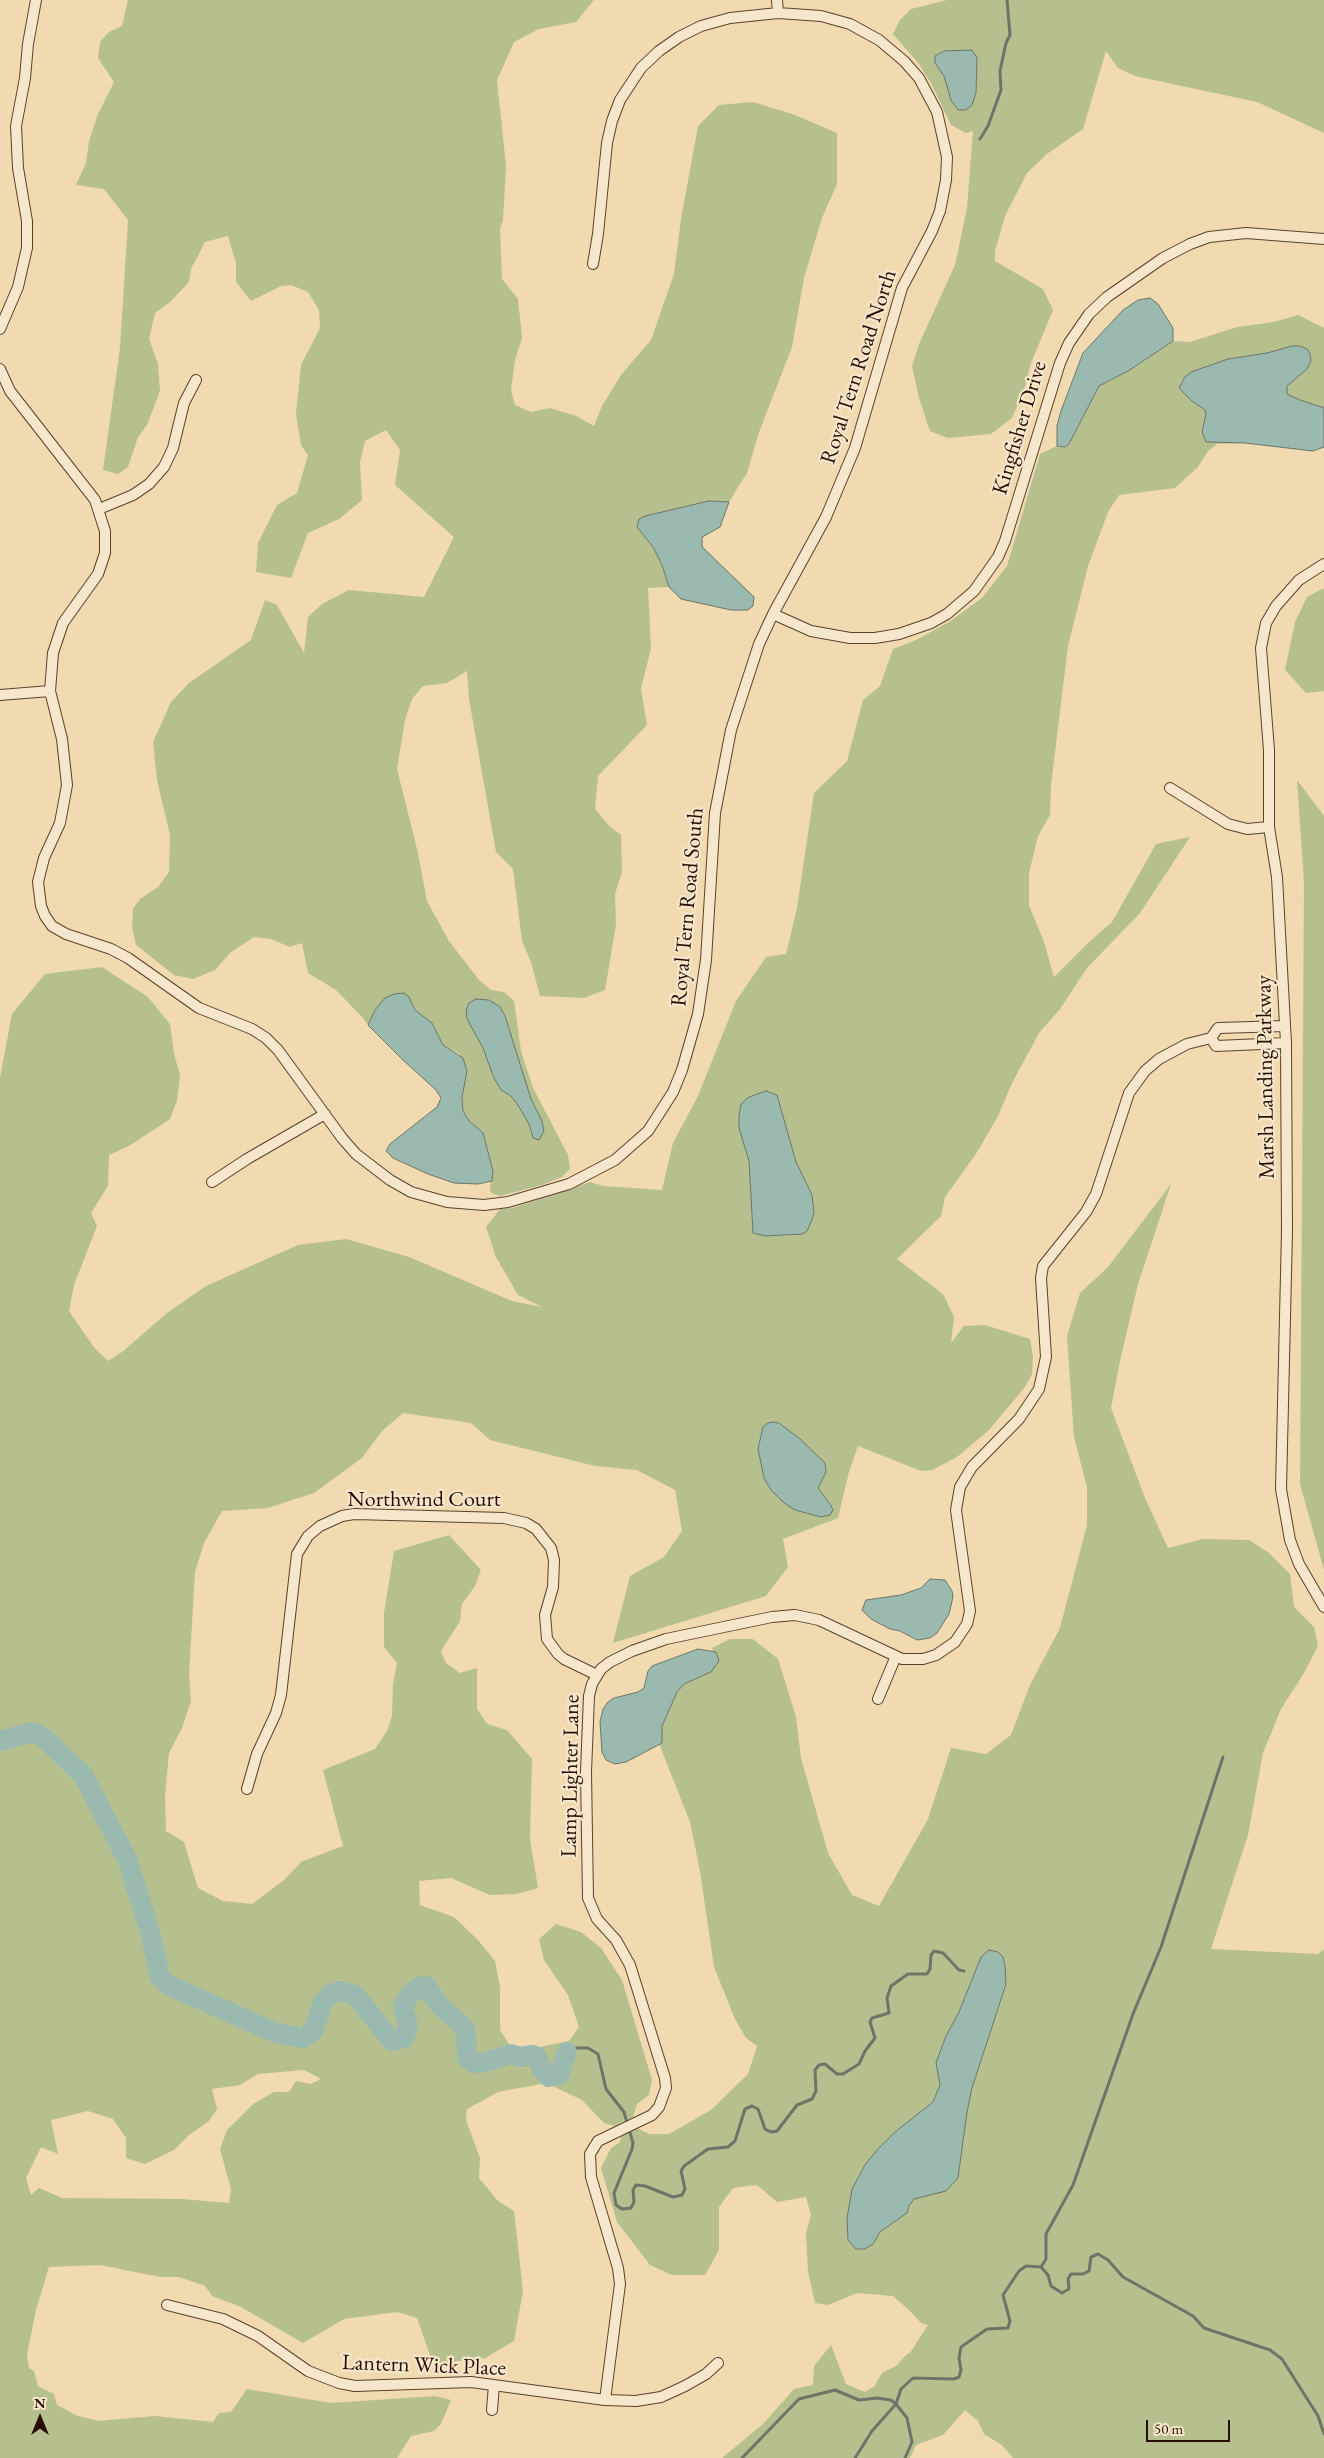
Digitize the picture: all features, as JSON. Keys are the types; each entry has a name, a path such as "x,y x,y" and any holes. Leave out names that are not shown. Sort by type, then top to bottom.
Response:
{"street":[{"path":"0,329 18,287 27,248 27,221 18,168 16,126 36,0"},
{"path":"777,0 778,13"},
{"name":"Royal Tern Road North","path":"593,264 598,234 607,143 612,121 627,86 659,51 679,37 701,26 730,18 778,13 800,13 834,19 865,31 892,50 904,61 927,91 942,127 946,157 946,180 940,210 932,231 902,288 855,448 826,517 773,614"},
{"name":"Kingfisher Drive","path":"773,614 811,631 850,638 875,638 899,634 931,623 947,614 974,591 998,557 1005,541 1060,363 1069,343 1090,314 1107,297 1163,258 1209,238 1246,233 1324,239"},
{"name":"Royal Tern Road South","path":"0,369 10,391 95,500 100,509 105,531 102,564 92,583 71,610 57,638 49,677 50,691 62,738 67,786 60,823 44,858 38,882 41,906 45,916 52,926 66,934 111,949 128,958 199,1008 252,1029 266,1038 278,1050 356,1154 390,1180 423,1196 459,1204 484,1205 508,1202 569,1184 614,1160 648,1131 673,1092 682,1070 696,1022 706,960 712,860 721,774 744,687 773,614"},
{"path":"100,509 133,495 149,484 164,467 173,448 184,403 196,380"},
{"name":"Marsh Landing Parkway","path":"1324,564 1311,570 1285,594 1266,623 1261,648 1268,750 1269,827 1277,877 1286,1043 1287,1231 1281,1489 1290,1540 1299,1564 1324,1607"},
{"path":"0,695 50,691"},
{"path":"1170,788 1228,824 1247,829 1269,827"},
{"name":"Lamp Lighter Lane","path":"605,2400 620,2284 618,2268 591,2178 589,2161 593,2147 617,2130 652,2115 659,2108 665,2093 665,2078 630,1965 616,1940 596,1919 588,1898 587,1738 589,1696 596,1675 620,1656 666,1640 741,1622 795,1615 819,1620 896,1656 913,1660 936,1655 948,1648 963,1632 970,1611 970,1598 957,1523 957,1498 960,1487 972,1467 1019,1419 1039,1389 1046,1356 1040,1278 1043,1266 1086,1212 1096,1194 1122,1110 1136,1082 1159,1059 1173,1050 1211,1038 1218,1028 1285,1026"},
{"path":"1244,1027 1244,1045"},
{"path":"1211,1038 1216,1046 1286,1043"},
{"path":"212,1182 247,1159 325,1114"},
{"name":"Northwind Court","path":"247,1789 257,1754 276,1713 281,1695 297,1554 308,1536 332,1520 342,1516 354,1514 514,1519 536,1529 551,1548 554,1560 553,1587 545,1614 547,1639 554,1650 564,1659 596,1675"},
{"path":"878,1699 896,1656"},
{"name":"Lantern Wick Place","path":"167,2305 223,2319 258,2336 308,2371 339,2383 372,2387 443,2382 494,2385 605,2400 636,2402 661,2397 699,2378 718,2363"},
{"path":"492,2410 494,2385"}],"green space":[{"path":"128,0 594,0 576,22 539,29 514,42 497,80 506,166 503,220 500,229 502,279 518,299 522,338 515,360 511,390 515,405 531,412 550,408 576,416 594,426 602,406 621,375 651,340 674,274 681,219 698,126 719,105 753,102 795,115 837,133 837,184 822,218 804,278 792,347 758,435 747,473 729,502 720,527 702,538 703,547 754,597 753,606 748,610 731,610 681,599 669,587 648,588 651,648 641,689 647,725 598,776 595,809 610,827 621,835 622,872 615,894 616,925 605,990 584,998 540,996 531,962 522,941 513,869 496,852 469,699 467,671 447,683 423,686 412,699 405,720 397,769 418,853 427,901 449,941 479,980 491,990 504,992 514,1001 521,1051 533,1088 568,1155 570,1169 562,1177 542,1185 500,1196 491,1193 490,1187 493,1171 483,1133 469,1121 463,1111 460,1054 443,1045 435,1031 415,1010 409,997 400,993 385,998 369,1022 370,1028 336,990 308,973 302,943 290,947 271,939 254,937 230,953 215,970 193,979 174,975 136,945 132,927 133,909 140,899 158,887 169,872 170,835 157,780 153,742 171,702 189,683 251,640 265,600 277,605 304,653 308,617 322,604 349,590 424,597 454,537 395,485 400,450 386,430 365,441 360,462 362,500 339,519 308,533 291,578 256,572 258,543 277,505 297,493 308,455 301,445 296,414 301,365 320,328 319,310 308,292 291,285 281,286 251,301 236,282 236,263 228,236 205,242 191,269 189,282 170,302 155,313 149,339 158,364 160,391 147,425 138,437 128,467 118,474 103,470 120,348 128,220 104,189 76,185 86,163 89,141 98,114 114,82 98,58 100,42 109,32 122,26"},
{"path":"947,0 1324,0 1324,133 1257,102 1135,76 1118,68 1106,51 1083,129 1047,154 1027,173 1005,216 995,251 995,261 1043,289 1053,310 1031,363 1024,390 1012,418 991,434 948,438 930,431 919,398 912,366 919,344 955,265 967,208 973,131 966,133 951,125 931,83 919,64 893,34 900,20 911,9"},
{"path":"1298,315 1324,328 1324,447 1313,451 1245,443 1217,444 1208,451 1198,467 1175,488 1119,495 1108,512 1088,566 1068,646 1051,785 1050,815 1038,836 1029,873 1029,905 1044,942 1054,977 1112,922 1156,844 1190,837 1140,913 1087,968 1060,1009 1039,1033 1012,1083 998,1116 976,1154 945,1197 941,1216 897,1259 943,1294 954,1317 951,1343 964,1326 985,1325 1030,1339 1033,1357 1032,1374 1025,1387 989,1430 957,1457 932,1470 921,1471 858,1446 849,1472 838,1518 783,1539 788,1567 766,1596 613,1643 630,1576 664,1557 682,1531 675,1490 637,1470 595,1466 490,1440 471,1423 403,1413 382,1431 362,1458 314,1493 268,1508 222,1511 204,1543 195,1572 189,1675 191,1701 182,1728 169,1753 165,1795 166,1831 184,1842 198,1888 223,1901 252,1904 284,1880 301,1862 343,1846 323,1770 375,1749 387,1731 392,1716 393,1684 397,1663 384,1647 384,1613 394,1551 449,1535 481,1570 475,1586 462,1604 460,1621 441,1651 446,1663 460,1673 477,1668 477,1709 487,1724 507,1730 532,1759 530,1839 538,1888 516,1894 490,1895 451,1878 419,1881 420,1905 454,1917 478,1940 495,1961 500,1987 500,2030 509,2044 520,2051 569,2041 579,2027 568,1995 544,1960 539,1939 556,1924 581,1932 601,1948 622,1980 652,2080 649,2095 637,2104 633,2117 614,2126 604,2123 582,2100 546,2083 498,2092 467,2109 466,2120 480,2158 479,2178 498,2201 514,2211 523,2291 514,2341 485,2358 433,2364 417,2318 397,2312 344,2319 303,2343 241,2307 212,2296 205,2286 179,2277 160,2277 100,2265 49,2267 36,2310 27,2354 29,2368 34,2371 38,2386 54,2394 57,2405 78,2416 99,2421 155,2416 213,2422 219,2413 231,2412 247,2389 331,2403 435,2396 451,2400 441,2424 434,2431 411,2436 397,2458 0,2458 0,1078 12,1014 45,974 102,967 148,997 170,1024 174,1054 180,1075 177,1101 170,1119 129,1146 109,1155 108,1186 91,1213 97,1226 74,1285 69,1311 93,1346 108,1361 122,1352 167,1313 206,1286 298,1245 346,1239 409,1257 512,1301 542,1307 518,1295 496,1257 486,1227 500,1209 512,1208 590,1182 603,1186 662,1190 673,1143 698,1096 736,1001 766,957 786,954 797,908 814,793 847,761 863,700 880,686 893,649 916,640 949,622 982,598 1007,566 1040,454 1057,446 1065,447 1069,444 1099,386 1173,341 1190,342 1237,327 1274,322","holes":["304,2070 321,2079 311,2084 296,2081 289,2092 274,2092 253,2104 227,2130 220,2149 231,2189 229,2203 182,2199 62,2198 39,2188 31,2195 26,2178 41,2147 58,2154 51,2120 88,2111 113,2119 126,2138 126,2158 145,2164 174,2150 189,2135 209,2121 217,2109 212,2089 240,2085 258,2074"]},
{"path":"1324,588 1324,691 1306,693 1285,670 1295,622 1307,597"},
{"path":"1297,780 1324,816 1324,1570 1300,1484 1304,883"},
{"path":"1171,1184 1138,1284 1111,1408 1145,1498 1168,1548 1203,1539 1249,1540 1268,1552 1290,1574 1294,1607 1314,1627 1318,1646 1304,1673 1281,1709 1263,1753 1248,1835 1211,1949 1318,1954 1324,1949 1324,2458 1013,2458 1002,2445 984,2434 978,2421 965,2410 943,2435 916,2445 910,2458 722,2458 763,2424 794,2389 813,2385 814,2366 831,2345 846,2384 865,2392 874,2387 882,2373 896,2366 910,2353 928,2325 921,2323 893,2296 857,2293 828,2305 815,2303 808,2272 806,2233 811,2215 806,2197 777,2202 757,2185 733,2188 719,2207 719,2250 705,2275 672,2275 650,2265 617,2222 601,2168 611,2148 620,2142 621,2136 637,2128 649,2134 669,2134 711,2110 748,2074 757,2046 746,2038 735,2019 714,1967 700,1871 690,1822 658,1741 660,1720 682,1681 716,1662 712,1648 730,1639 753,1639 778,1659 796,1717 801,1758 828,1853 852,1895 879,1906 928,1819 951,1748 986,1754 1011,1735 1030,1685 1060,1628 1087,1525 1087,1487 1074,1437 1067,1336 1080,1293 1108,1267"}],"water":[{"path":"972,50 977,58 976,93 972,105 966,110 958,110 951,100 944,76 935,63 935,56 944,51"},
{"path":"1150,298 1158,304 1173,328 1173,341 1128,371 1099,386 1069,444 1065,447 1057,446 1057,426 1061,411 1083,353 1123,310 1138,300"},
{"path":"1292,346 1300,346 1307,349 1311,361 1307,369 1287,386 1287,394 1324,408 1324,447 1313,451 1245,443 1206,442 1202,432 1206,414 1205,410 1192,401 1179,388 1185,377 1191,372 1228,359 1267,353"},
{"path":"709,501 729,502 720,527 702,537 702,547 754,597 753,606 748,610 731,610 681,599 669,587 662,565 653,547 637,527 639,519 645,516"},
{"path":"404,993 409,997 415,1010 432,1023 443,1045 463,1058 467,1071 462,1097 463,1111 469,1121 483,1133 493,1171 492,1181 478,1184 454,1183 428,1174 393,1158 386,1151 390,1144 437,1107 441,1098 436,1090 368,1025 375,1010 385,998 394,994"},
{"path":"476,999 489,1000 500,1007 505,1016 531,1099 542,1121 544,1131 539,1140 533,1138 529,1124 518,1105 511,1096 501,1090 494,1078 483,1048 467,1019 466,1010 469,1003"},
{"path":"766,1091 777,1095 796,1162 812,1195 814,1212 812,1220 807,1231 802,1234 765,1236 753,1233 749,1161 739,1128 739,1116 741,1104 749,1097"},
{"path":"773,1422 779,1423 800,1439 825,1463 826,1472 818,1488 833,1510 830,1515 821,1517 795,1510 783,1502 771,1490 764,1478 758,1449 763,1427"},
{"path":"930,1579 945,1580 952,1591 953,1597 949,1614 937,1633 930,1638 917,1640 900,1631 890,1629 871,1619 862,1610 866,1600 901,1595 921,1588"},
{"path":"698,1649 716,1652 719,1661 711,1672 684,1684 677,1692 662,1726 662,1743 626,1762 615,1764 606,1760 602,1752 600,1722 603,1709 608,1702 614,1698 638,1692 644,1688 648,1671 652,1666"},
{"path":"989,1950 998,1952 1003,1957 1006,1984 972,2088 958,2178 946,2191 914,2199 907,2213 880,2232 873,2244 865,2249 856,2249 848,2240 847,2218 852,2189 865,2165 877,2150 895,2132 933,2102 940,2085 936,2063 981,1957"}],"waterway":[{"path":"980,139 988,126 1001,90 1000,71 1006,43 1010,35 1007,0"},
{"path":"0,1741 32,1732 43,1737 83,1775 128,1861 150,1932 160,1977 168,1985 276,2033 303,2038 313,2031 323,2002 332,1993 341,1991 355,1995 392,2041 404,2038 408,2026 403,2006 409,1996 419,1987 426,1986 440,2006 461,2024 466,2032 467,2057 473,2063 482,2063 511,2054 520,2057 533,2055 537,2057 541,2068 549,2077 559,2075 567,2052"},
{"path":"1041,2267 1046,2259 1046,2234 1073,2185 1133,2014 1161,1947 1223,1757"},
{"path":"567,2052 574,2048 588,2048 598,2054 606,2089 624,2112 633,2143 614,2193 616,2205 622,2209 631,2208 634,2202 633,2190 636,2185 645,2186 673,2197 682,2195 685,2189 681,2171 684,2166 708,2149 728,2147 735,2141 745,2109 752,2106 758,2109 765,2129 771,2132 777,2131 797,2105 812,2099 816,2091 815,2070 819,2065 825,2064 837,2074 843,2074 859,2064 865,2051 875,2038 870,2022 872,2018 889,2013 887,1998 891,1986 908,1974 927,1974 930,1969 931,1955 934,1951 943,1953 959,1970 964,1971"},
{"path":"855,2458 872,2431 896,2404 901,2389 913,2378 954,2379 959,2377 961,2370 959,2358 961,2347 987,2329 1008,2328 1010,2321 1003,2295 1019,2271 1026,2266 1041,2267 1048,2275 1051,2286 1062,2293 1069,2289 1068,2279 1071,2274 1083,2274 1089,2271 1091,2257 1098,2254 1108,2260 1123,2277 1193,2316 1204,2328 1270,2350 1282,2359 1318,2416 1324,2434"},
{"path":"742,2458 799,2399 835,2390 859,2400 877,2398 891,2400 896,2404 907,2418 912,2442 905,2458"}]}
